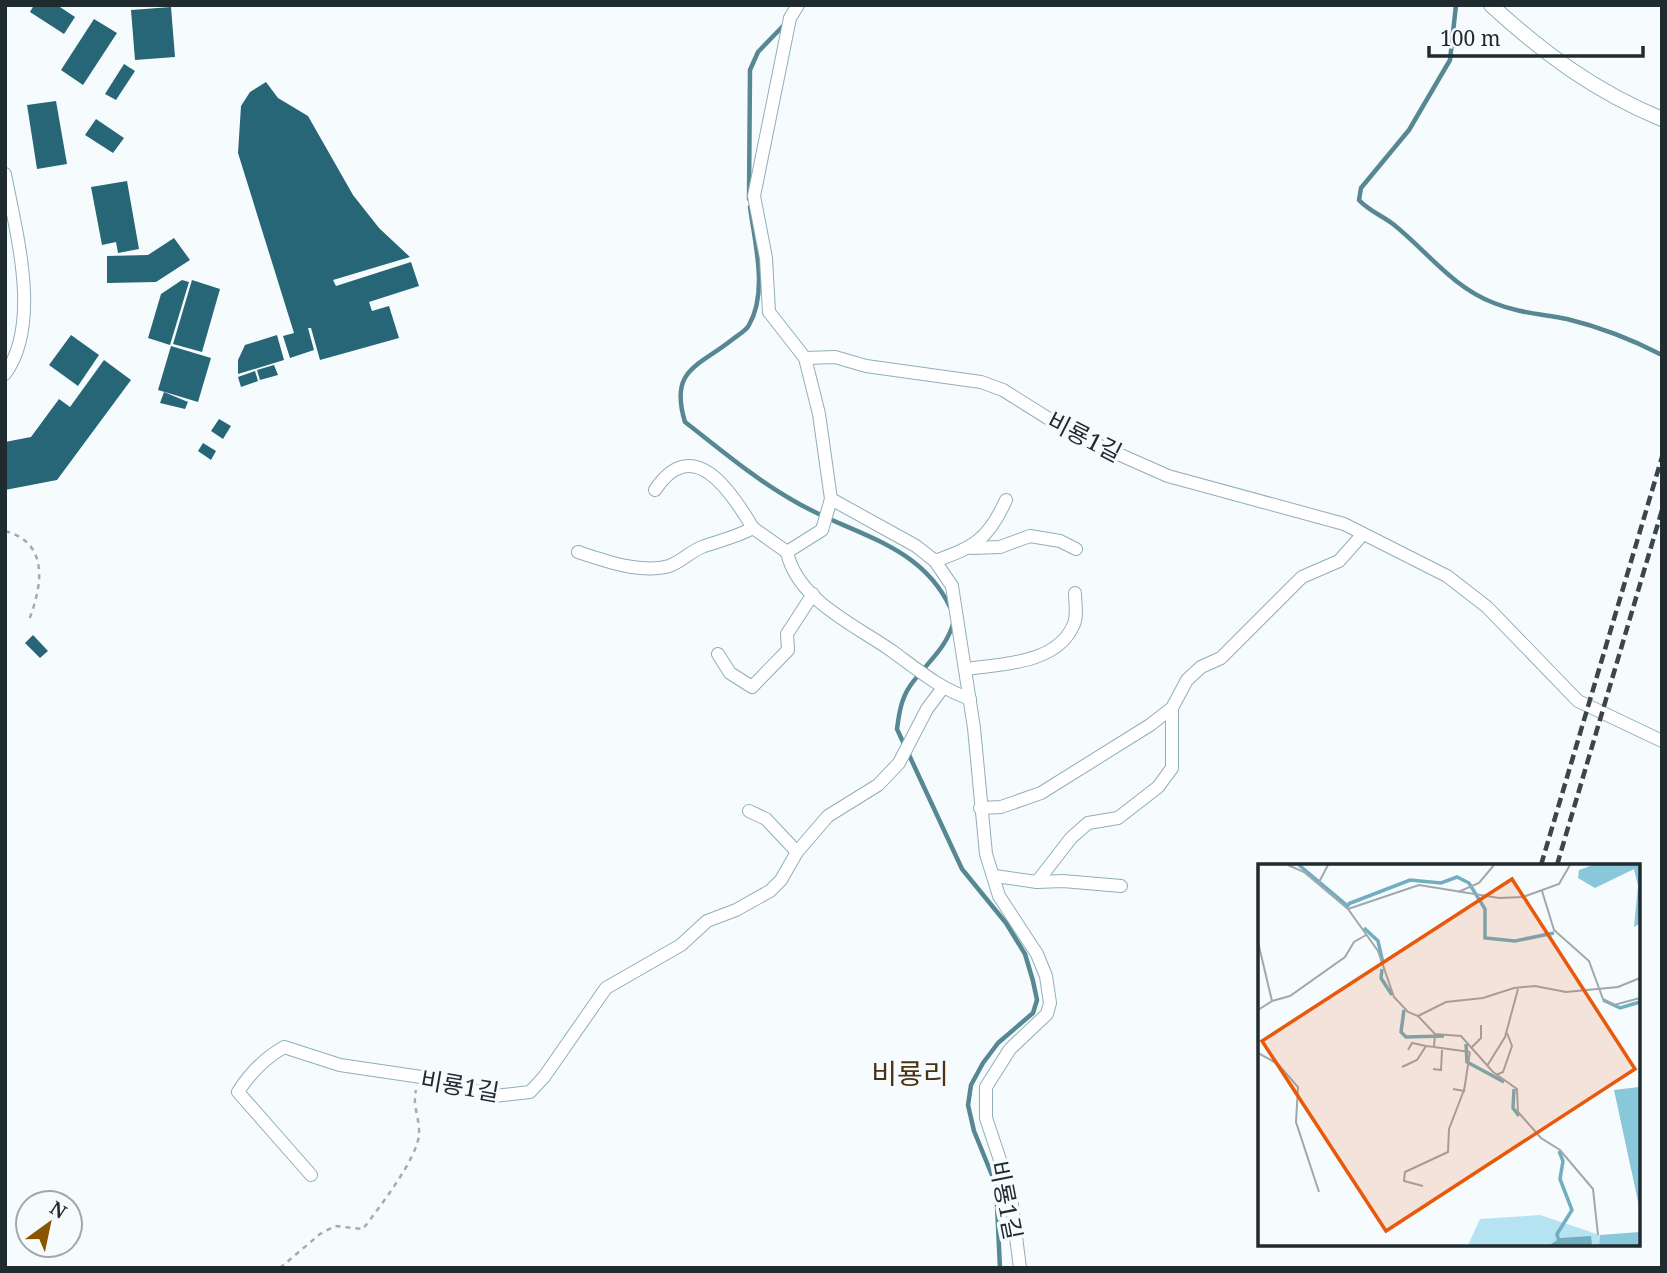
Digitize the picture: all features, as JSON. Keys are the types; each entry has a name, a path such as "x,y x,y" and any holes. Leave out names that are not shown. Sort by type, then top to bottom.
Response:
{"street":[{"path":"787,552 822,530 831,499 819,414 805,358 769,312 766,258 754,195 790,18 798,5"},
{"path":"1492,6 1546,54 1586,82 1621,102 1662,119"},
{"path":"5,174 23,292 25,329 16,359 5,374"},
{"name":"비룡1길","path":"805,358 835,358 866,366 981,382 1003,390 1073,434 1168,476 1344,524 1447,576 1486,607 1578,701 1662,741"},
{"path":"655,491 672,469 683,465 695,466 724,485 753,528 787,552 795,572 813,594 942,689 970,699"},
{"name":"비룡1길","path":"831,499 906,541 935,561 951,586 970,699 979,808 986,854 999,896 1037,954 1046,976 1050,1003 1047,1014 1010,1049 986,1087 986,1118 1010,1190 1020,1268"},
{"path":"972,548 996,521 1006,500"},
{"path":"578,552 645,567 669,566 701,547 725,542 753,528"},
{"path":"1037,883 1071,838 1088,823 1118,818 1158,787 1172,768 1172,708 1186,680 1201,667 1221,658 1303,577 1339,561 1363,534"},
{"path":"935,561 972,548 1000,547 1030,536 1060,541 1076,549"},
{"path":"966,669 1039,657 1068,634 1075,624 1075,593"},
{"path":"718,654 730,673 752,687 788,650 787,634 813,594"},
{"name":"비룡1길","path":"311,1175 238,1092 246,1078 269,1056 284,1047 340,1065 419,1076 494,1096 530,1092 544,1077 606,988 681,944 706,921 736,910 770,891 781,880 797,852 828,816 878,785 899,763 915,730 942,689"},
{"path":"979,808 1001,807 1041,793 1172,708"},
{"path":"749,811 766,819 797,852"},
{"path":"995,876 1037,883 1111,883 1121,886"}],"path":[{"path":"5,531 20,535 31,546 41,572 38,596 29,620"},
{"path":"280,1268 320,1234 335,1226 363,1229 400,1178 419,1136 414,1099 419,1076"}],"building":[{"path":"34,5 57,5 75,17 64,34 30,12"},
{"path":"171,7 175,57 135,60 131,10"},
{"path":"94,19 117,33 83,85 61,70"},
{"path":"124,64 135,71 116,100 105,94"},
{"path":"266,82 278,98 308,116 353,195 379,228 410,257 333,280 336,286 411,262 419,286 369,302 372,311 389,306 399,338 320,360 311,328 308,328 314,350 290,358 283,336 294,333 238,153 241,106 250,92"},
{"path":"56,101 67,164 37,169 27,105"},
{"path":"96,119 124,138 113,153 85,135"},
{"path":"127,181 139,249 118,253 116,242 102,245 91,187"},
{"path":"174,238 190,260 156,282 107,283 107,256 148,255"},
{"path":"182,280 189,282 170,345 148,338 161,294"},
{"path":"192,280 220,289 202,352 173,344"},
{"path":"71,335 99,355 78,386 49,365"},
{"path":"277,335 284,360 238,374 238,360 245,345"},
{"path":"171,346 211,358 198,402 158,390"},
{"path":"104,360 131,380 57,480 5,490 5,442 31,437 59,399 70,407"},
{"path":"274,365 278,375 260,380 257,370"},
{"path":"255,371 258,381 241,387 238,377"},
{"path":"164,392 188,402 185,409 160,403"},
{"path":"219,419 231,426 223,439 211,431"},
{"path":"203,443 216,451 211,460 198,451"},
{"path":"33,635 48,651 40,658 25,643"}],"waterway":[{"path":"1456,5 1450,60 1409,130 1361,188 1359,200 1393,224 1453,278 1479,296 1512,309 1591,326 1662,355"},
{"path":"749,199 750,70 758,52 785,24"},
{"path":"750,207 759,283 755,312 746,329 698,364 684,380 681,404 685,422 780,492 816,513 882,542 902,554 921,568 937,585 950,607"},
{"path":"954,621 941,648 907,691 897,729 962,869 1006,923 1025,954 1037,1000 1033,1013 998,1043 983,1063 971,1085 968,1105 974,1131 996,1185 1000,1268"}],"railway":[{"path":"1541,864 1662,457"},
{"path":"1557,864 1662,510"}],"district":[{"name":"비룡리","path":"910,1073"}]}
